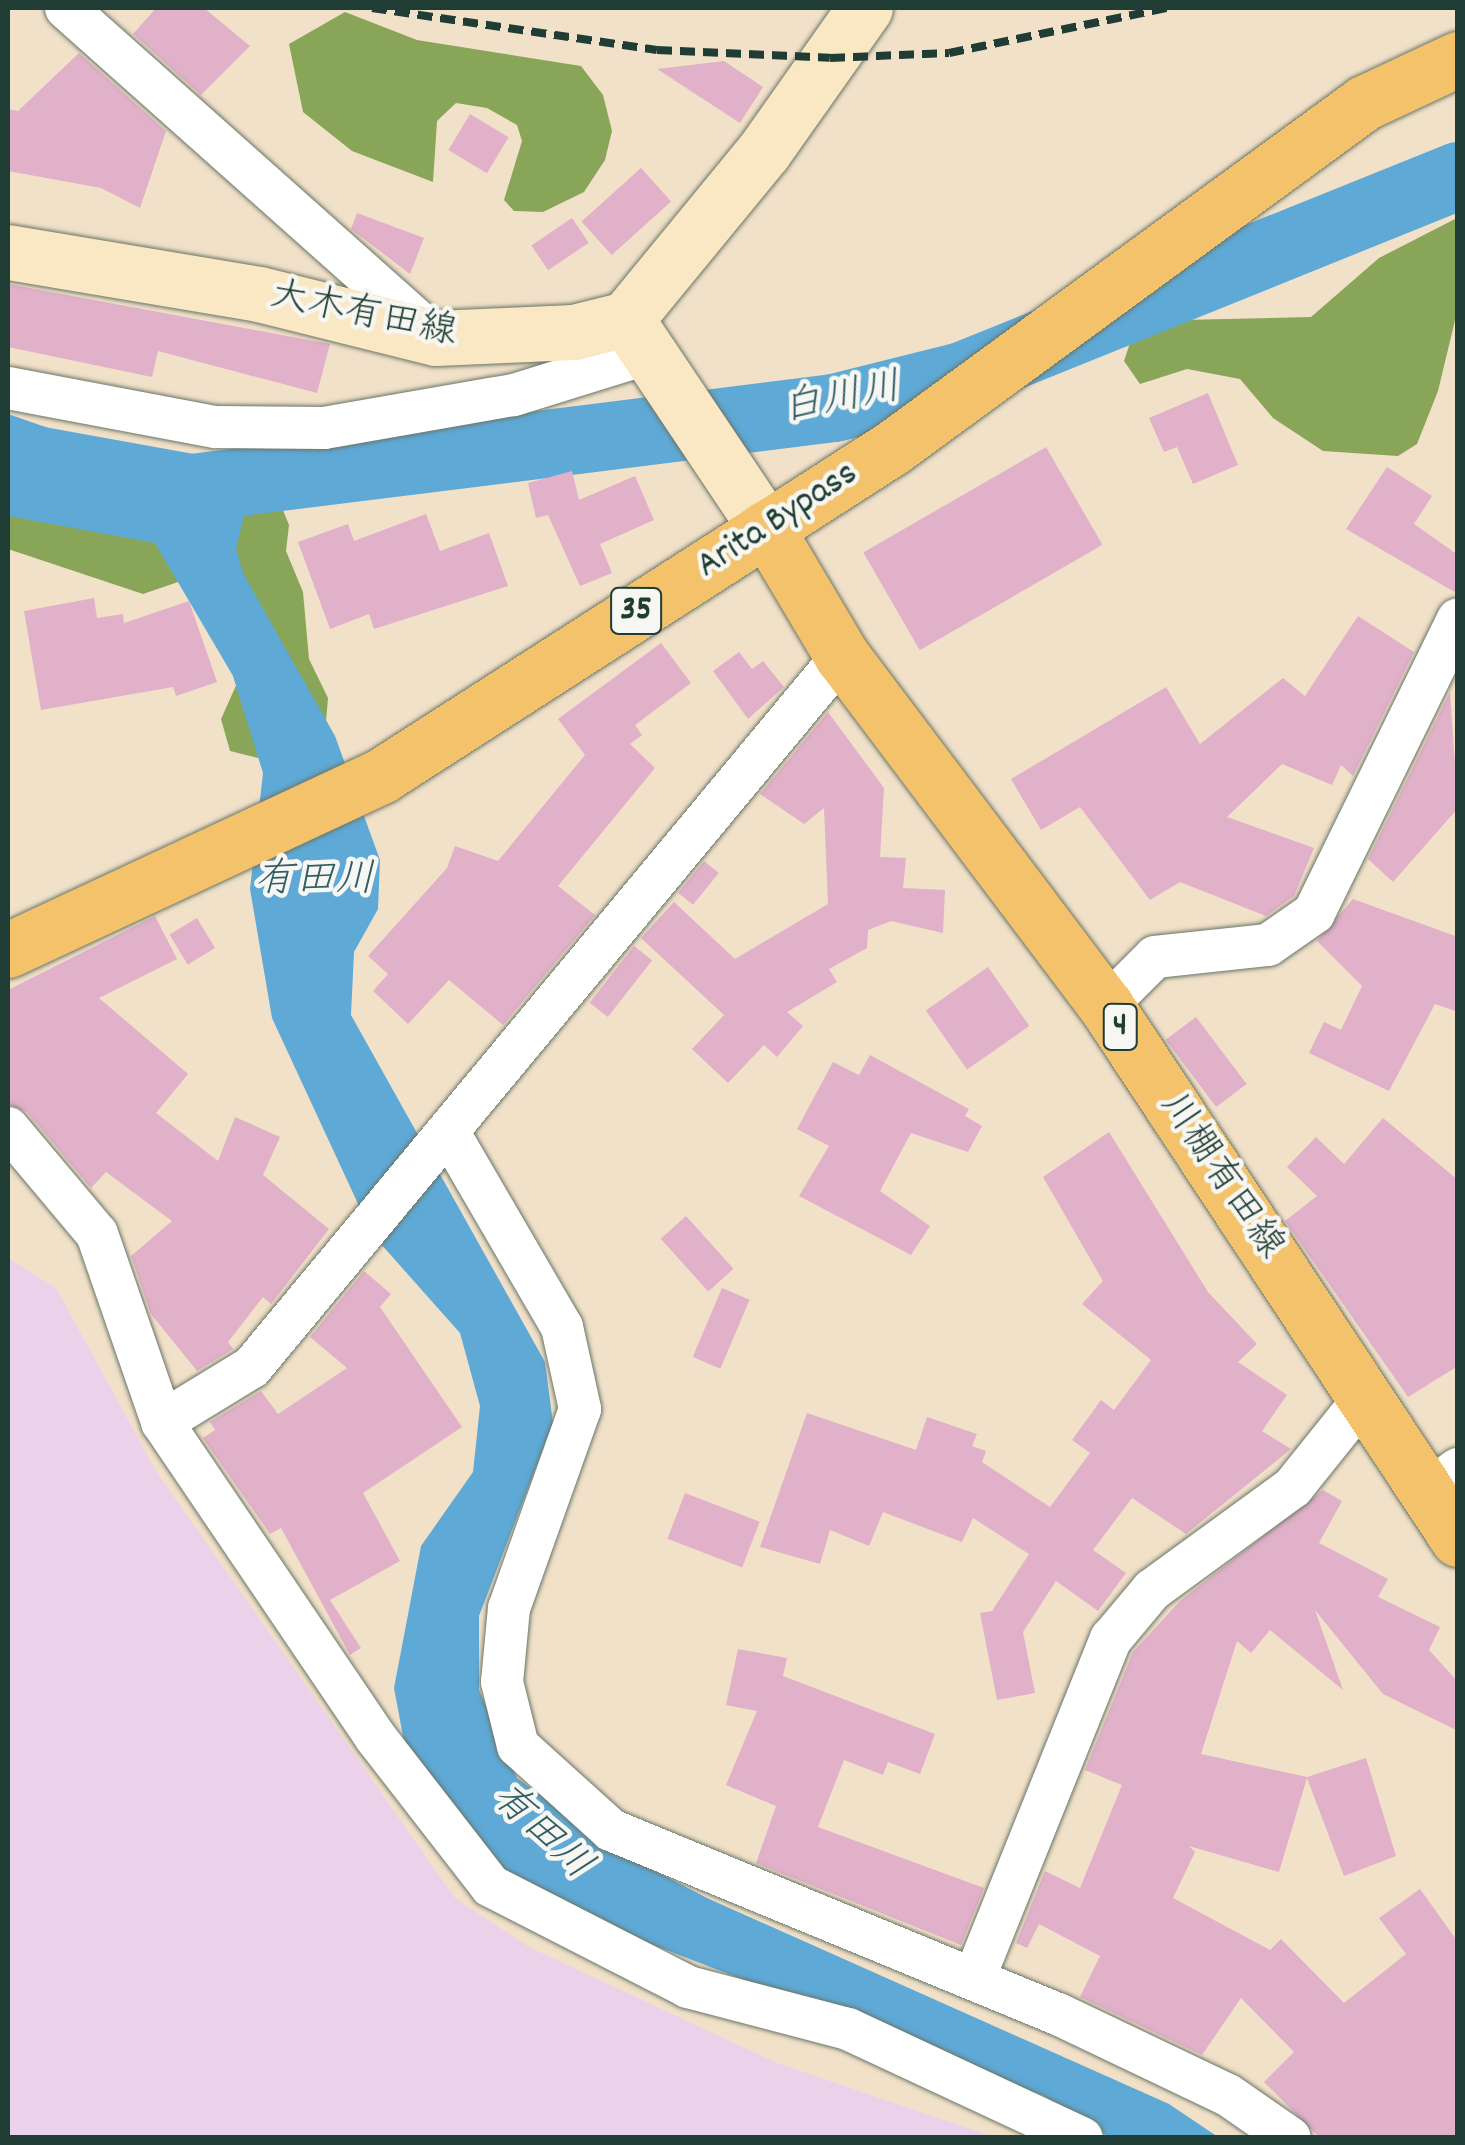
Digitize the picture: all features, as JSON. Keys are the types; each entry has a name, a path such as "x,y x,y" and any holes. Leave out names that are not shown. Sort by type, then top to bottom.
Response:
{"main road":[{"path":"766,528 637,336 865,8"},
{"name":"Arita Bypass","path":"8,950 381,776 892,448 1364,103 1458,59"},
{"name":"大木有田線","path":"8,252 259,294 436,338 574,332 637,336"},
{"name":"川棚有田線","path":"766,528 842,656 1106,1006 1366,1396 1443,1479 1458,1539"}],"street":[{"path":"66,8 436,338"},
{"path":"8,388 215,427 324,428 514,394 637,336"},
{"path":"1106,1006 1154,956 1268,944 1314,913 1458,619"},
{"path":"162,1422 252,1368 358,1229 448,1133 842,656"},
{"path":"8,1128 97,1234 162,1422 376,1738 491,1886 688,1987 848,2029 1082,2138"},
{"path":"448,1133 562,1327 580,1409 509,1608 502,1682 518,1746 610,1830 974,1978 1228,2095 1290,2138"},
{"path":"974,1978 1111,1639 1152,1590 1268,1512 1366,1396"}],"shaded area":[{"path":"8,1258 56,1288 156,1471 455,1898 529,1947 777,2063 994,2137 8,2137"}],"green space":[{"path":"345,12 417,40 581,66 603,95 612,131 605,160 584,192 543,212 514,211 504,200 522,141 517,125 487,108 456,103 437,121 433,182 352,151 303,112 289,44"},
{"path":"1457,218 1457,312 1438,391 1417,444 1398,456 1323,451 1273,418 1240,379 1187,369 1140,384 1124,361 1132,337 1181,320 1311,317 1379,258"},
{"path":"8,471 197,554 178,582 143,594 8,549"},
{"path":"261,498 280,503 289,525 286,551 303,592 309,659 328,698 326,722 258,758 230,751 221,719 239,679 227,515"}],"water":[{"name":"有田川","path":"8,414 167,469 244,516 236,549 244,575 335,736 380,860 378,909 354,952 351,1015 545,1362 553,1423 479,1616 479,1690 517,1778 611,1848 709,1899 1169,2104 1218,2137 1109,2137 1044,2096 524,1895 405,1747 394,1688 421,1546 473,1472 480,1406 460,1333 372,1234 272,1018 250,889 263,773 233,676 155,543 8,516"}],"building":[{"path":"156,8 204,8 250,46 201,95 133,34"},
{"path":"79,53 166,131 140,208 101,188 8,171 8,109 18,111"},
{"path":"724,61 763,87 740,123 657,69"},
{"path":"470,114 509,137 487,173 448,150"},
{"path":"641,168 671,201 612,255 582,222"},
{"path":"357,213 424,238 410,274 351,229"},
{"path":"572,218 589,243 548,270 531,245"},
{"path":"8,284 330,344 317,393 158,351 152,377 8,347"},
{"path":"1208,393 1238,465 1193,484 1177,447 1164,452 1149,418"},
{"path":"1046,447 1102,545 920,650 863,552"},
{"path":"1387,467 1432,496 1414,524 1458,555 1458,594 1346,529"},
{"path":"572,471 579,500 635,476 654,520 600,544 612,573 580,586 548,515 536,518 528,483"},
{"path":"426,514 440,551 489,533 508,586 374,629 369,614 330,629 298,542 348,524 354,541"},
{"path":"94,598 97,618 123,614 124,623 189,601 217,682 176,696 173,687 41,710 24,611"},
{"path":"1358,616 1414,652 1353,776 1341,765 1332,785 1282,764 1227,817 1314,848 1294,896 1266,916 1180,882 1150,900 1080,807 1041,830 1011,779 1166,687 1200,744 1283,678 1305,696"},
{"path":"661,643 691,683 635,725 642,735 630,744 655,768 558,886 595,915 503,1025 449,980 408,1024 373,991 388,974 368,956 447,868 455,846 498,861 585,755 558,719"},
{"path":"739,652 752,669 763,661 784,687 748,719 713,671"},
{"path":"1450,692 1458,808 1393,882 1368,859"},
{"path":"828,712 884,788 880,857 906,858 903,888 945,890 943,933 891,921 868,930 867,948 829,969 837,982 787,1012 803,1026 777,1057 764,1045 728,1083 692,1049 724,1015 641,938 674,902 735,959 828,904 824,808 804,824 760,794"},
{"path":"704,861 719,873 693,905 678,893"},
{"path":"1353,899 1458,937 1458,1012 1435,1004 1389,1091 1309,1053 1324,1022 1341,1030 1362,986 1317,941"},
{"path":"155,916 177,959 99,998 188,1074 156,1113 218,1161 235,1117 280,1137 263,1175 329,1229 271,1304 263,1297 228,1342 233,1349 197,1371 151,1314 131,1256 172,1221 106,1172 91,1188 27,1112 8,1104 8,990"},
{"path":"197,918 215,948 188,964 170,934"},
{"path":"634,946 652,960 608,1017 590,1003"},
{"path":"988,967 1029,1026 967,1070 926,1011"},
{"path":"1196,1017 1247,1084 1216,1107 1166,1040"},
{"path":"870,1055 969,1109 965,1116 982,1126 968,1152 911,1133 880,1191 930,1226 911,1255 799,1196 829,1146 797,1129 833,1062 859,1075"},
{"path":"1383,1118 1458,1180 1458,1366 1408,1397 1285,1221 1317,1196 1287,1167 1316,1137 1344,1164"},
{"path":"1109,1132 1208,1292 1257,1344 1238,1362 1287,1395 1262,1431 1291,1449 1186,1534 1132,1498 1093,1550 1126,1573 1098,1611 1056,1581 1023,1632 1035,1693 997,1700 980,1613 992,1611 1029,1554 973,1518 962,1542 883,1512 869,1546 830,1530 820,1564 760,1547 807,1413 916,1450 927,1417 977,1434 972,1446 986,1451 982,1462 1050,1507 1090,1453 1072,1440 1101,1400 1114,1410 1151,1360 1082,1304 1103,1281 1043,1177"},
{"path":"686,1216 734,1269 708,1292 661,1239"},
{"path":"364,1271 391,1294 380,1307 462,1427 363,1493 400,1561 330,1600 361,1648 350,1655 281,1528 270,1534 203,1438 215,1430 210,1422 261,1391 278,1414 347,1368 310,1337"},
{"path":"722,1288 750,1300 720,1369 693,1357"},
{"path":"1323,1490 1342,1501 1319,1543 1388,1579 1378,1597 1440,1627 1429,1650 1458,1682 1458,1731 1383,1694 1315,1610 1343,1690 1270,1630 1251,1653 1237,1641 1201,1754 1307,1777 1366,1758 1396,1856 1344,1876 1307,1778 1279,1872 1189,1846 1195,1852 1173,1898 1270,1950 1281,1939 1344,2003 1406,1954 1379,1918 1420,1889 1458,1942 1458,2138 1320,2138 1264,2082 1294,2052 1241,1998 1202,2055 1080,1997 1100,1956 1039,1924 1027,1948 1016,1943 1045,1871 1080,1888 1122,1785 1085,1770 1133,1652 1180,1601"},
{"path":"685,1493 760,1522 742,1567 667,1539"},
{"path":"738,1649 787,1658 783,1676 935,1734 920,1774 888,1762 883,1775 844,1760 818,1827 984,1888 961,1945 756,1863 776,1806 726,1785 757,1711 726,1705"}],"waterway":[{"name":"白川川","path":"8,455 192,488 834,408 962,376 1458,176"}],"railway":[{"path":"372,8 657,50 830,58 949,53 1167,8"}]}
